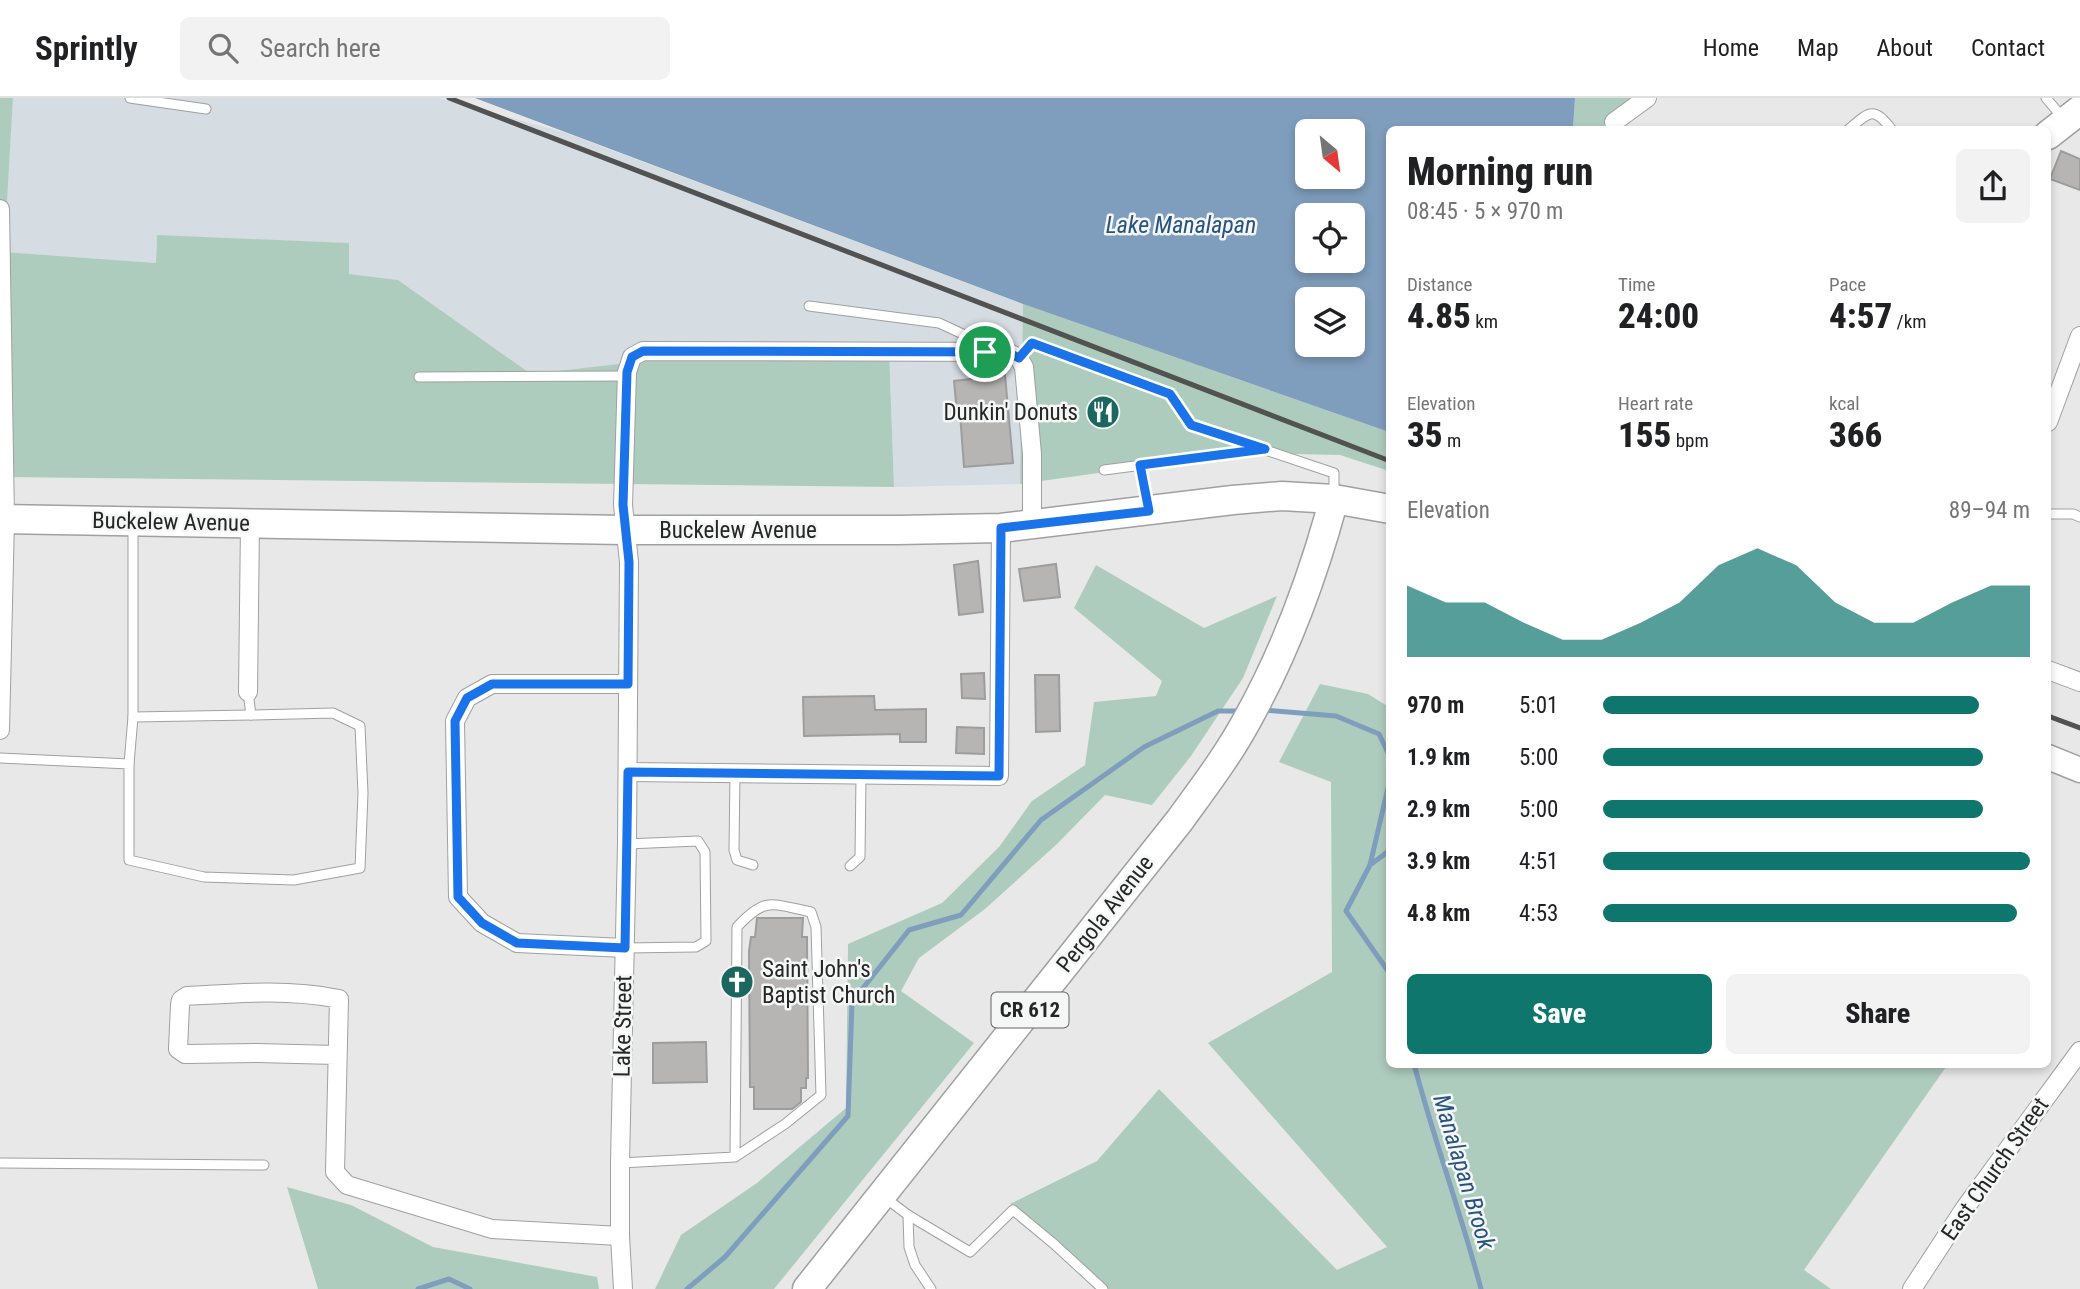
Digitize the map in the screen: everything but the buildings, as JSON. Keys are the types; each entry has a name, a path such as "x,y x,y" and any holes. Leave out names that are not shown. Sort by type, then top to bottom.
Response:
{"main road":[{"name":"Buckelew Avenue","path":"3,519 624,530 1001,528 1282,496 1334,499 1386,508"},
{"name":"Pergola Avenue","path":"807,1289 1180,820 1245,725 1292,629 1315,566 1334,499"}],"street":[{"path":"1614,126 1619,98"},
{"path":"1614,126 1647,98"},
{"path":"0,209 3,519 0,730"},
{"path":"2051,414 2080,336"},
{"path":"627,376 632,357 643,351 1007,352 1019,358 1024,367 1031,454 1032,526"},
{"name":"Lake Street","path":"623,1289 620,1163 628,772 629,562 624,530 627,376"},
{"path":"248,692 250,523"},
{"path":"628,772 999,776 1001,528"},
{"path":"2051,671 2080,682"},
{"path":"625,948 517,943 482,923 458,897 455,721 467,698 492,684 628,684"},
{"path":"2051,758 2080,770"},
{"path":"336,1055 185,1054 178,1049 181,1000 187,996 257,992 309,993 339,999 335,1172 347,1185 492,1229 620,1236"},
{"name":"East Church Street","path":"1912,1289 1965,1208 2080,1051"}],"lane":[{"path":"130,98 206,109"},
{"path":"2046,98 2064,122"},
{"path":"1853,126 1867,114 1875,112 1881,115 1889,126"},
{"path":"809,306 939,323 967,336 985,352"},
{"path":"1019,358 1032,343 1170,394 1191,425 1334,473 1334,499"},
{"path":"419,377 627,376"},
{"path":"1104,470 1265,449"},
{"path":"1140,465 1149,511"},
{"path":"2051,514 2073,513 2080,517"},
{"path":"133,521 133,717 129,764 129,860 204,877 294,880 360,868 363,793 360,726 333,713 133,717"},
{"path":"248,692 251,715"},
{"path":"0,758 129,764"},
{"path":"735,772 734,850 737,860 753,865"},
{"path":"850,866 860,857 861,775"},
{"path":"625,948 696,947 706,941 705,852 698,841 627,844"},
{"path":"620,1163 735,1157 785,1124 821,1095 816,927 811,912 772,904 755,908 737,927 735,1157"},
{"path":"0,1163 264,1165"},
{"path":"883,1196 908,1215 970,1252 1013,1210 1103,1289"},
{"path":"908,1215 909,1247 915,1265 931,1289"}],"shaded area":[{"path":"13,98 438,98 563,132 1023,304 1020,484 894,487 889,350 741,350 531,374 398,280 348,274 349,243 157,236 156,263 3,252"}],"green space":[{"path":"0,98 13,98 4,252 156,263 157,235 349,243 349,274 398,280 531,374 741,350 889,349 894,487 0,477"},
{"path":"1575,98 1646,98 1604,126 1573,126"},
{"path":"1023,304 1386,431 1386,470 1340,455 1241,453 1020,484"},
{"path":"1096,565 1204,628 1277,596 1243,678 1191,756 1152,805 1105,795 1057,844 985,909 919,958 901,991 974,1043 774,1289 655,1289 681,1235 757,1183 846,1108 848,944 942,903 999,847 1032,801 1085,765 1094,702 1156,696 1162,681 1074,608"},
{"path":"1320,684 1368,694 1386,705 1386,1068 1945,1068 1804,1270 1831,1289 1095,1289 1010,1204 1097,1161 1159,1089 1337,1270 1387,1247 1208,1043 1332,972 1331,782 1279,762"},
{"path":"287,1187 351,1205 433,1247 597,1277 599,1289 318,1289"}],"water":[{"name":"Lake Manalapan","path":"475,98 1575,98 1573,126 1386,126 1386,431 1023,304"}],"waterway":[{"path":"1264,710 1336,716 1379,734 1386,749"},
{"path":"687,1289 725,1257 848,1116 852,1002 909,930 961,915 1041,820 1144,747 1218,711 1240,711"},
{"path":"1370,865 1386,796"},
{"name":"Manalapan Brook","path":"1386,853 1370,865 1346,911 1386,968"},
{"name":"Manalapan Brook","path":"1415,1068 1481,1289"},
{"path":"418,1289 449,1279 470,1289"}],"railway":[{"path":"449,98 1386,459"},
{"path":"2051,717 2080,728"}],"place":[{"name":"Dunkin' Donuts","path":"1103,412"},
{"name":"Saint John's Baptist Church","path":"737,982"}],"route":[{"path":"1032,343 1170,394 1191,425 1265,449 1140,465 1149,511 1001,528 999,776 628,772 625,948 517,943 482,923 458,897 455,721 467,698 492,684 628,684 629,562 623,505 627,372 632,357 643,351 985,352 1007,352 1019,358 1032,343"}]}
